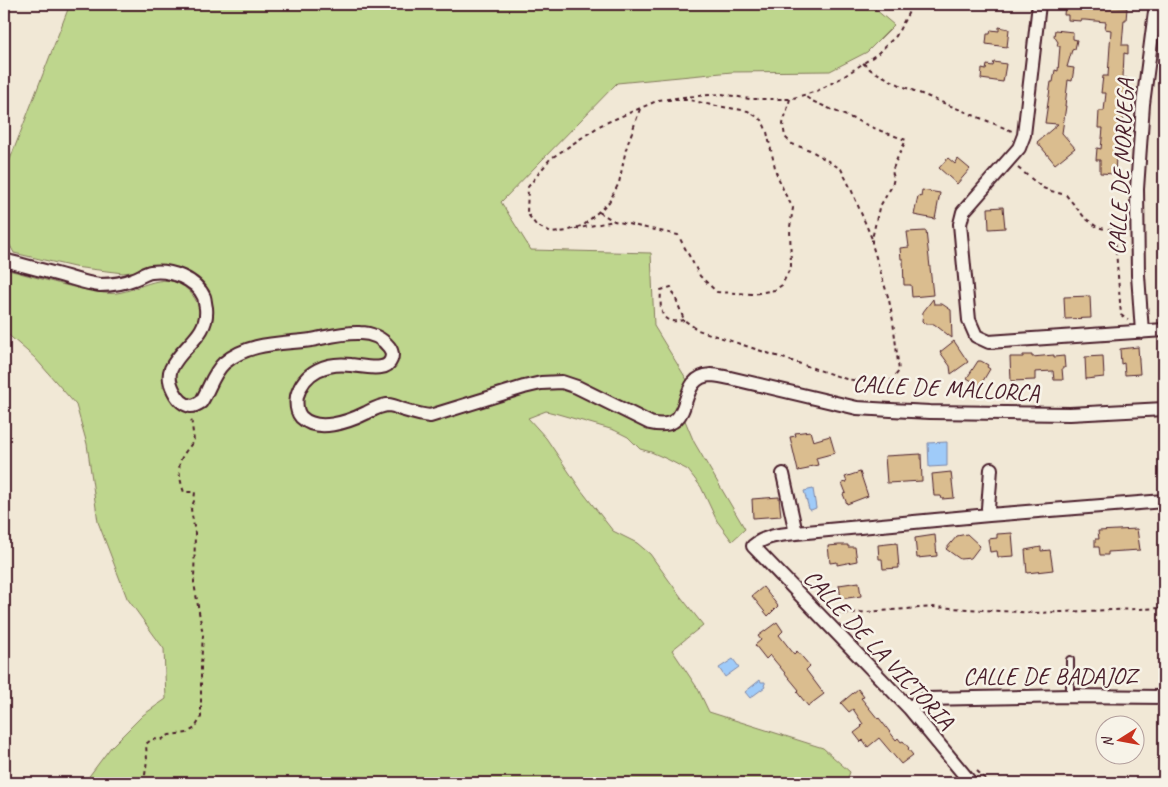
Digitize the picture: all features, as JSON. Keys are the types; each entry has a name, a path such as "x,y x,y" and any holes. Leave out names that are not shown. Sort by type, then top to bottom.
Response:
{"street":[{"path":"1039,4 1024,135 1019,148 963,212 960,224 969,320 976,336 989,342 1164,330"},
{"name":"CALLE DE NORUEGA","path":"1142,332 1138,275 1137,189 1143,104 1156,4"},
{"path":"4,260 100,285 132,280 151,272 177,275 186,278 194,284 204,298 205,323 198,335 170,370 173,388 180,400 185,403"},
{"name":"CALLE DE MALLORCA","path":"185,403 191,406 201,402 216,373 223,364 257,346 312,340 347,333 361,333 373,335 390,349 392,353 388,365 383,367 340,364 317,369 302,384 297,397 296,405 303,419 316,424 342,423 376,408 388,405 422,416 430,416 524,387 556,381 577,387 650,423 668,425 676,421 681,413 690,386 695,380 710,375 857,408 940,412 1070,414 1164,409"},
{"path":"989,515 991,468"},
{"path":"783,474 796,533 1164,501"},
{"name":"CALLE DE LA VICTORIA","path":"796,533 773,536 761,540 754,546 909,708 971,783"},
{"name":"CALLE DE BADAJOZ","path":"909,708 926,699 1070,696 1164,697"}],"lane":[{"path":"1070,660 1070,696"}],"path":[{"path":"614,221 551,233 536,225 527,213 528,187 550,160 602,125 659,100 722,94 750,99 790,99 817,91 843,77 877,54 896,36 913,4"},
{"path":"863,63 871,70 902,86 1024,135"},
{"path":"684,320 674,323 668,321 661,312 661,290 671,287 684,320 698,330 846,379 867,382 892,380 899,371 889,300 872,239 879,208 892,186 894,178 892,170 906,140 812,101 804,95"},
{"path":"790,99 783,124 785,137 792,144 810,150 841,169 852,189 872,239"},
{"path":"599,212 614,221 678,235 700,276 717,292 753,294 775,290 782,284 791,266 790,227 793,208 776,172 767,132 762,120 748,111 690,100 659,100"},
{"path":"567,231 584,225 609,202 619,184 626,149 640,109"},
{"path":"1008,160 1043,188 1066,195 1086,218 1097,227 1131,229"},
{"path":"1109,229 1115,237 1121,315 1130,322"},
{"path":"146,783 146,744 152,739 161,740 176,734 187,733 195,728 200,717 203,635 194,583 195,533 191,509 195,492 184,492 181,485 179,463 194,441 192,418 185,403"},
{"path":"834,620 840,614 933,607 1035,613 1164,608"}],"green space":[{"path":"70,4 869,4 894,25 867,52 830,71 732,72 617,83 501,202 531,250 651,253 654,326 687,380 679,406 694,442 745,529 732,541 717,521 701,487 688,470 651,452 640,449 628,437 614,430 546,411 528,418 546,438 581,490 613,531 637,543 650,554 703,625 672,650 698,689 709,712 823,748 850,772 846,783 87,783 87,779 111,747 143,715 166,699 164,649 127,598 98,522 87,444 76,405 35,358 4,331 4,269 104,293 127,291 159,281 180,284 190,292 196,301 199,308 199,322 190,336 170,359 163,379 163,388 176,384 175,369 203,336 209,296 193,275 171,267 123,273 74,267 14,253 4,234 4,175"}],"water":[{"path":"947,442 947,466 929,467 928,443"},
{"path":"813,489 816,508 811,510 809,509 804,491"},
{"path":"733,659 739,667 725,677 719,668"},
{"path":"760,680 765,682 765,687 750,698 745,692"}],"building":[{"path":"1065,4 1107,4 1107,7 1127,8 1122,45 1128,45 1128,54 1124,53 1123,78 1127,78 1122,138 1117,138 1115,174 1100,173 1100,160 1096,160 1097,148 1101,149 1103,128 1098,128 1099,111 1104,111 1106,93 1101,93 1103,76 1108,76 1111,30 1105,29 1106,22 1068,20 1068,15 1064,15"},
{"path":"999,27 1009,29 1007,47 986,44 987,34 990,34 991,30 999,31"},
{"path":"1055,30 1073,32 1073,39 1077,40 1067,67 1074,68 1072,81 1068,80 1062,133 1075,148 1055,164 1037,142 1058,124 1045,123 1051,82 1053,82 1055,70 1058,71 1060,46 1057,46 1058,42 1054,36"},
{"path":"994,62 1006,64 1003,82 981,79 982,69 986,70 987,65 993,66"},
{"path":"948,158 955,164 958,159 970,169 957,184 939,168"},
{"path":"922,190 940,193 935,219 914,215 918,196 921,197"},
{"path":"1003,207 1005,228 989,229 988,208"},
{"path":"926,231 933,295 912,297 911,285 904,285 903,259 901,259 900,248 909,247 907,232"},
{"path":"1090,296 1091,318 1065,319 1064,297"},
{"path":"933,299 934,304 942,304 951,310 952,338 934,324 925,324 922,321 923,312"},
{"path":"954,341 968,362 951,374 950,366 940,352"},
{"path":"1138,347 1140,374 1125,375 1124,363 1121,364 1120,349"},
{"path":"1023,355 1032,355 1032,357 1064,356 1063,380 1054,380 1053,371 1035,372 1035,380 1011,381 1010,357 1023,357"},
{"path":"1103,356 1104,377 1086,379 1085,357"},
{"path":"978,361 988,365 987,367 990,369 980,386 967,378"},
{"path":"810,431 813,441 830,436 835,453 816,458 818,465 798,471 790,437 796,436 795,433"},
{"path":"921,454 922,481 887,483 885,456"},
{"path":"860,472 868,496 847,504 843,494 846,493 842,483 847,482 845,477"},
{"path":"951,472 954,498 942,499 941,496 934,496 932,474"},
{"path":"779,497 781,516 753,518 752,499"},
{"path":"1137,529 1140,550 1108,552 1108,555 1100,555 1099,547 1095,547 1095,539 1099,539 1098,531"},
{"path":"1012,533 1014,556 998,557 997,551 990,552 988,539 997,538 997,534"},
{"path":"967,534 980,546 971,558 960,559 946,549 957,536"},
{"path":"935,535 937,556 917,558 915,538"},
{"path":"897,543 899,568 883,569 882,559 879,559 878,545"},
{"path":"828,546 855,547 857,561 837,565 837,562 830,563"},
{"path":"1041,547 1041,551 1050,550 1053,570 1027,573 1025,550"},
{"path":"859,582 861,596 841,599 839,585"},
{"path":"763,587 778,606 768,616 752,596"},
{"path":"777,622 783,631 779,635 794,654 797,651 810,666 806,670 824,694 808,706 797,692 799,690 770,655 766,659 755,645 761,640 758,636"},
{"path":"858,689 864,697 861,698 896,740 898,738 901,742 903,741 909,748 913,755 901,764 879,738 868,747 854,733 863,724 853,709 849,712 841,703"}]}
